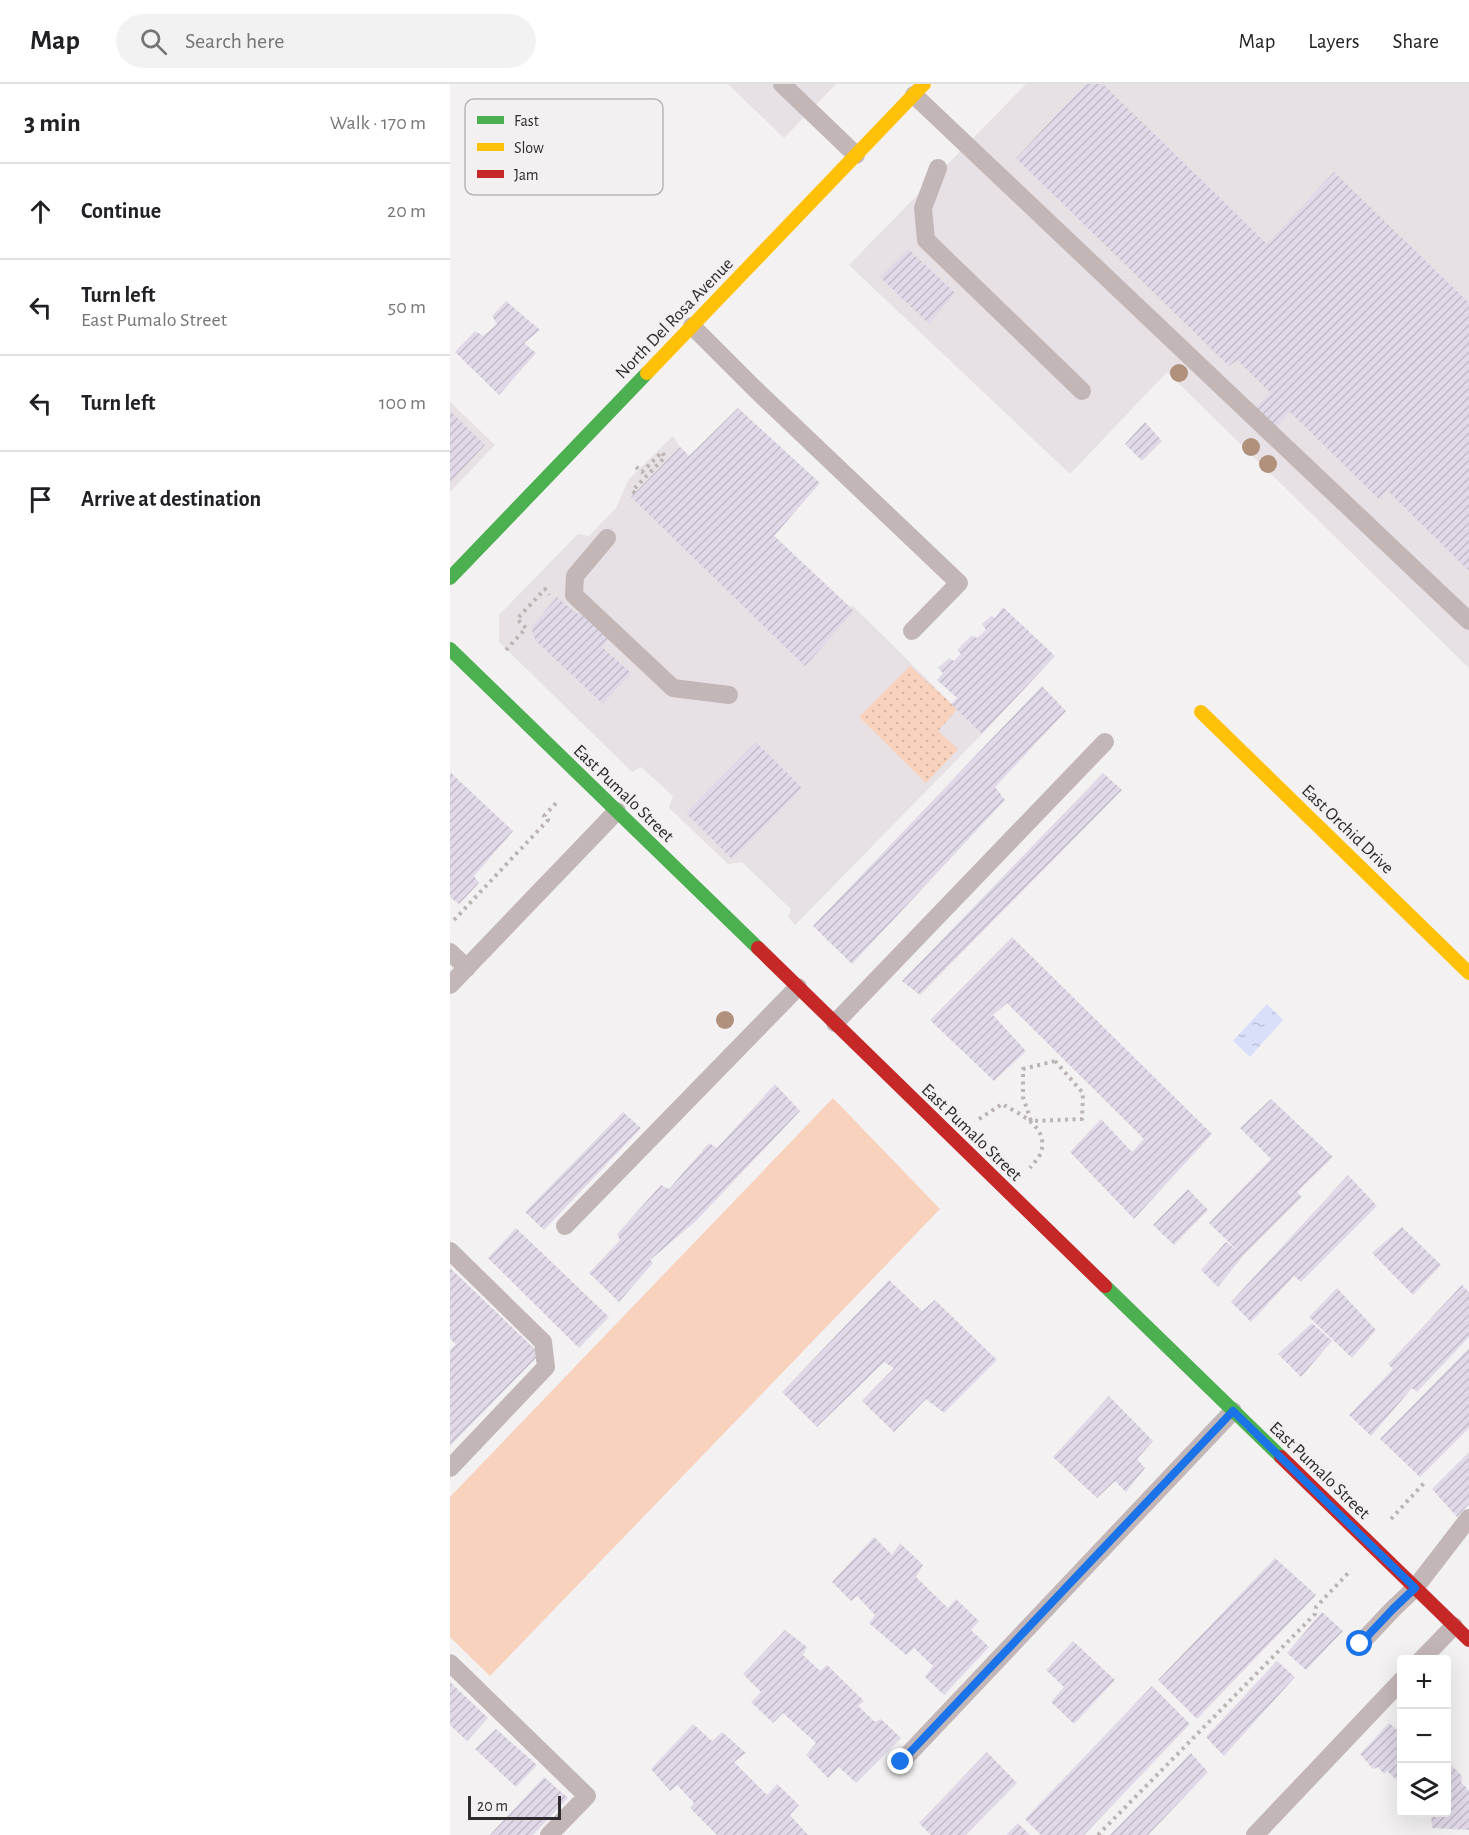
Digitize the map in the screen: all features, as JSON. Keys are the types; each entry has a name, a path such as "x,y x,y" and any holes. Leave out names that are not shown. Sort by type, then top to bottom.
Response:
{"street":[{"name":"North Del Rosa Avenue","path":"450,578 919,89"},
{"name":"East Pumalo Street","path":"450,649 1469,1640"},
{"name":"East Orchid Drive","path":"1202,712 1469,973"}],"lane":[{"path":"789,86 856,155"},
{"path":"919,89 1469,621"},
{"path":"938,168 923,208 926,240 1082,391"},
{"path":"692,326 959,584 912,631"},
{"path":"607,537 575,576 574,595 673,688 729,695"},
{"path":"835,1023 1105,742"},
{"path":"450,985 617,811"},
{"path":"450,952 467,968"},
{"path":"565,1226 798,987"},
{"path":"450,1251 543,1342 546,1366 450,1468"},
{"path":"901,1762 1233,1411"},
{"path":"1360,1644 1415,1588 1469,1518"},
{"path":"1425,1655 1454,1626"},
{"path":"450,1663 586,1797 549,1835"},
{"path":"1255,1835 1397,1684"}],"path":[{"path":"634,493 632,491 665,457 662,452 642,472 635,466"},
{"path":"506,650 526,628 517,619 544,589 554,600"},
{"path":"454,920 548,820 544,816 557,802"},
{"path":"979,1119 1002,1104 1031,1121 1082,1119 1083,1093 1055,1061 1023,1069 1023,1097 1031,1121 1041,1135 1041,1152 1030,1168"},
{"path":"1391,1519 1425,1482"},
{"path":"1098,1835 1315,1614 1316,1607 1351,1570"}],"shaded area":[{"path":"728,84 836,84 784,138"},
{"path":"1026,84 1469,84 1469,668 1167,372 1070,474 849,265"},
{"path":"450,402 495,445 450,492"},
{"path":"673,436 680,447 850,607 853,606 982,734 795,925 788,917 791,909 742,862 728,864 669,808 673,796 641,767 632,772 499,642 499,615 578,534 589,536 616,508 629,479"},
{"path":"910,666 957,709 938,731 958,749 926,783 859,717"},
{"path":"833,1098 940,1209 490,1676 450,1637 450,1497"}],"water":[{"path":"1267,1004 1283,1020 1250,1057 1233,1041"}],"building":[{"path":"1086,84 1103,84 1267,244 1334,172 1469,303 1469,571 1388,491 1440,435 1379,499 1290,412 1275,428 1255,408 1271,393 1237,360 1229,366 1016,158"},
{"path":"908,249 955,293 929,324 880,277"},
{"path":"506,301 540,330 524,343 536,353 499,395 455,352 475,331 483,336 497,324 492,316"},
{"path":"738,408 820,483 774,536 854,611 805,666 631,497 680,447 689,456"},
{"path":"450,411 485,445 450,482"},
{"path":"1145,422 1162,441 1142,461 1125,444"},
{"path":"557,597 577,614 584,610 609,637 602,647 631,673 603,704 536,641 531,627"},
{"path":"1003,607 1055,656 982,734 951,704 957,698 937,680 943,673 938,668 949,658 954,661 961,654 957,650 972,635 977,638 986,630 982,624 991,616 995,618"},
{"path":"1042,686 1066,711 995,787 1005,800 852,964 813,926"},
{"path":"756,742 802,788 732,859 686,813"},
{"path":"450,772 513,831 474,876 479,883 459,904 450,897"},
{"path":"1103,773 1122,790 920,995 902,981"},
{"path":"1012,937 1212,1134 1134,1219 1070,1152 1101,1119 1132,1152 1144,1139 1007,1003 993,1015 1026,1051 994,1081 930,1020"},
{"path":"775,1084 800,1111 696,1221 650,1260 653,1263 619,1302 589,1273 620,1240 617,1234 661,1185 669,1189 709,1143 717,1148"},
{"path":"1271,1099 1333,1157 1297,1192 1302,1197 1243,1256 1218,1287 1201,1270 1226,1242 1239,1252 1209,1223 1271,1159 1240,1128"},
{"path":"623,1112 641,1128 544,1230 525,1212"},
{"path":"1348,1175 1377,1206 1301,1282 1294,1276 1251,1322 1231,1302"},
{"path":"1188,1189 1208,1210 1174,1245 1153,1225"},
{"path":"1402,1227 1441,1265 1413,1295 1372,1253"},
{"path":"516,1228 609,1317 579,1348 488,1258"},
{"path":"450,1268 540,1354 450,1446 450,1350 456,1344 450,1339"},
{"path":"889,1280 922,1311 935,1300 997,1360 944,1413 926,1399 894,1432 862,1401 894,1368 884,1362 817,1427 782,1392"},
{"path":"1462,1285 1469,1292 1469,1337 1417,1392 1412,1388 1371,1436 1349,1415 1393,1369 1388,1364"},
{"path":"1337,1288 1376,1330 1352,1358 1309,1317"},
{"path":"1312,1323 1332,1341 1301,1377 1278,1354"},
{"path":"1469,1348 1469,1428 1420,1477 1380,1439"},
{"path":"1109,1396 1153,1441 1137,1459 1145,1468 1126,1492 1115,1481 1097,1498 1053,1457"},
{"path":"1469,1452 1469,1504 1457,1517 1432,1489"},
{"path":"874,1537 892,1555 900,1543 923,1565 916,1577 948,1608 956,1599 979,1621 971,1630 989,1647 944,1695 925,1677 933,1666 914,1648 906,1655 869,1623 875,1615 857,1596 851,1601 832,1582"},
{"path":"1275,1558 1316,1595 1197,1719 1158,1680"},
{"path":"1322,1612 1343,1631 1306,1670 1287,1653"},
{"path":"785,1630 807,1647 803,1655 820,1671 827,1665 864,1701 858,1706 875,1722 881,1719 901,1738 856,1783 839,1767 828,1778 806,1755 816,1743 783,1713 773,1723 751,1702 761,1692 743,1674"},
{"path":"1073,1641 1115,1680 1074,1724 1051,1702 1064,1687 1046,1670"},
{"path":"1277,1661 1295,1677 1224,1756 1206,1737"},
{"path":"450,1682 488,1718 467,1741 450,1725"},
{"path":"1152,1686 1190,1724 1084,1835 1041,1835 1025,1819"},
{"path":"1389,1723 1397,1730 1397,1780 1387,1771 1384,1774 1378,1767 1373,1769 1360,1754"},
{"path":"693,1724 712,1741 722,1732 746,1753 734,1762 767,1795 777,1784 799,1805 790,1815 808,1835 717,1835 690,1808 694,1803 677,1785 670,1791 651,1769"},
{"path":"496,1729 537,1765 516,1787 475,1749"},
{"path":"987,1752 1017,1783 966,1835 931,1835 919,1823"},
{"path":"1191,1753 1208,1772 1148,1835 1110,1835"},
{"path":"1451,1765 1462,1776 1461,1782 1469,1791 1469,1830 1432,1828 1431,1817 1451,1817"},
{"path":"544,1777 568,1798 533,1835 490,1835"},
{"path":"1018,1823 1030,1835 1006,1835"}],"traffic: fast":[{"path":"450,578 647,373"},
{"path":"450,649 758,948"},
{"path":"1105,1286 1281,1457"}],"traffic: slow":[{"path":"647,373 924,84"},
{"path":"1201,712 1469,973"}],"traffic: jam":[{"path":"758,948 1105,1286"},
{"path":"1281,1457 1469,1640"}],"route":[{"path":"901,1762 1233,1411 1415,1588 1360,1644"}]}
